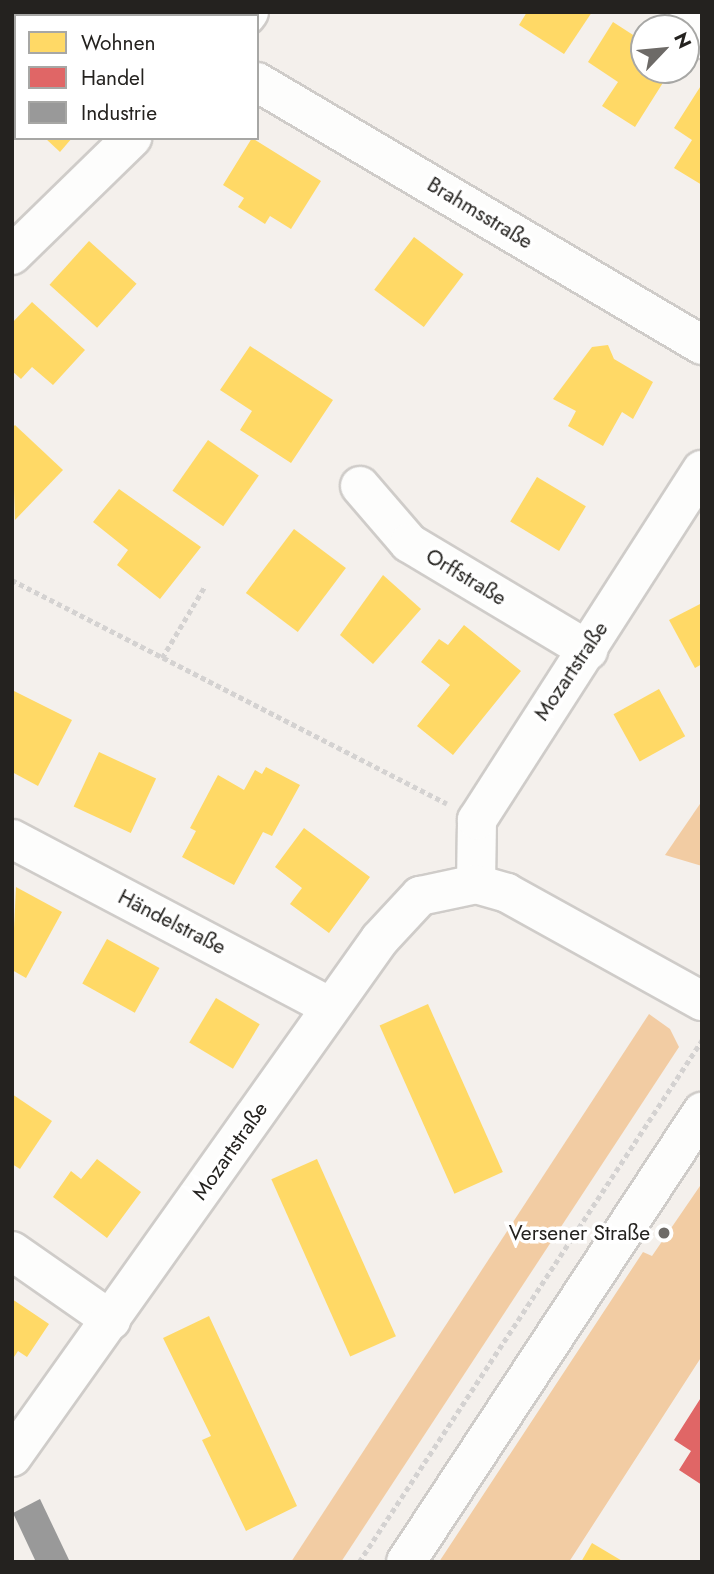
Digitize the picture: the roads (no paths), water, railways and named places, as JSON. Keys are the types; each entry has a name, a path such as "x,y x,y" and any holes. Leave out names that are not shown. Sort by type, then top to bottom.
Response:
{"street":[{"path":"690,12 702,39"},
{"name":"Brahmsstraße","path":"259,83 702,345"},
{"path":"12,255 130,140"},
{"name":"Mozartstraße","path":"476,884 477,820 702,470"},
{"name":"Orffstraße","path":"360,486 409,543 588,650"},
{"name":"Händelstraße","path":"12,839 330,1007"},
{"name":"Mozartstraße","path":"12,1457 330,1007 420,896 476,884 507,893 702,1001"},
{"path":"407,1562 702,1112"},
{"path":"12,1251 111,1320"}],"place":[{"name":"Versener Straße","path":"664,1233"}]}
